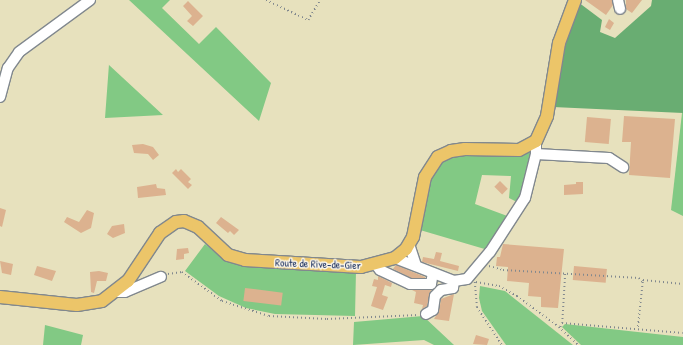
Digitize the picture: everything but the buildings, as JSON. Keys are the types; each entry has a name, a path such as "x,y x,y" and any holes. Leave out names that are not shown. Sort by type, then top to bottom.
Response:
{"main road":[{"path":"536,141 548,116 559,43 575,0"},
{"name":"Route de Rive-de-Gier","path":"0,297 77,305 102,301 116,292 128,281 160,233 176,222 184,221 198,227 228,254 245,260 346,267 376,265 395,258 409,244 417,222 425,177 438,157 451,150 519,150 536,141"}],"street":[{"path":"0,97 8,68 19,52 90,0"},
{"path":"395,258 454,281 471,281 525,198 536,154 536,141"},
{"path":"536,154 609,158 623,167"},
{"path":"409,244 416,266"},
{"path":"376,265 380,270 410,284 430,284 433,273"},
{"path":"116,292 125,292 161,277"},
{"path":"426,314 433,310 435,296 441,290 453,288 454,281"}],"path":[{"path":"266,0 308,20 320,0"},
{"path":"482,262 496,269 566,273 683,284"},
{"path":"161,277 171,273 182,272 222,301 269,316 327,319 426,314"},
{"path":"559,327 562,323 566,273"},
{"path":"638,329 642,280"},
{"path":"502,345 479,312 471,281 494,284 507,290 559,327 578,345"},
{"path":"562,323 683,333"}],"green space":[{"path":"129,0 170,0 162,8 199,44 216,27 271,83 259,121"},
{"path":"652,0 683,0 683,113 553,107 562,47 578,2 602,20 600,32 615,38 651,6"},
{"path":"109,65 163,115 105,118"},
{"path":"683,113 683,216 671,210"},
{"path":"532,151 527,183 517,202 509,198 511,176 482,175 475,204 510,217 488,250 420,230 426,185 442,160 456,154 515,155"},
{"path":"205,244 222,258 242,266 356,271 355,316 275,314 246,308 219,296 185,271"},
{"path":"480,286 505,291 573,345 506,345 482,311 479,298"},
{"path":"423,316 454,345 434,345 424,340 353,345 354,322"},
{"path":"565,324 683,337 683,345 581,345 562,327"},
{"path":"45,325 83,335 81,345 43,345"}]}
